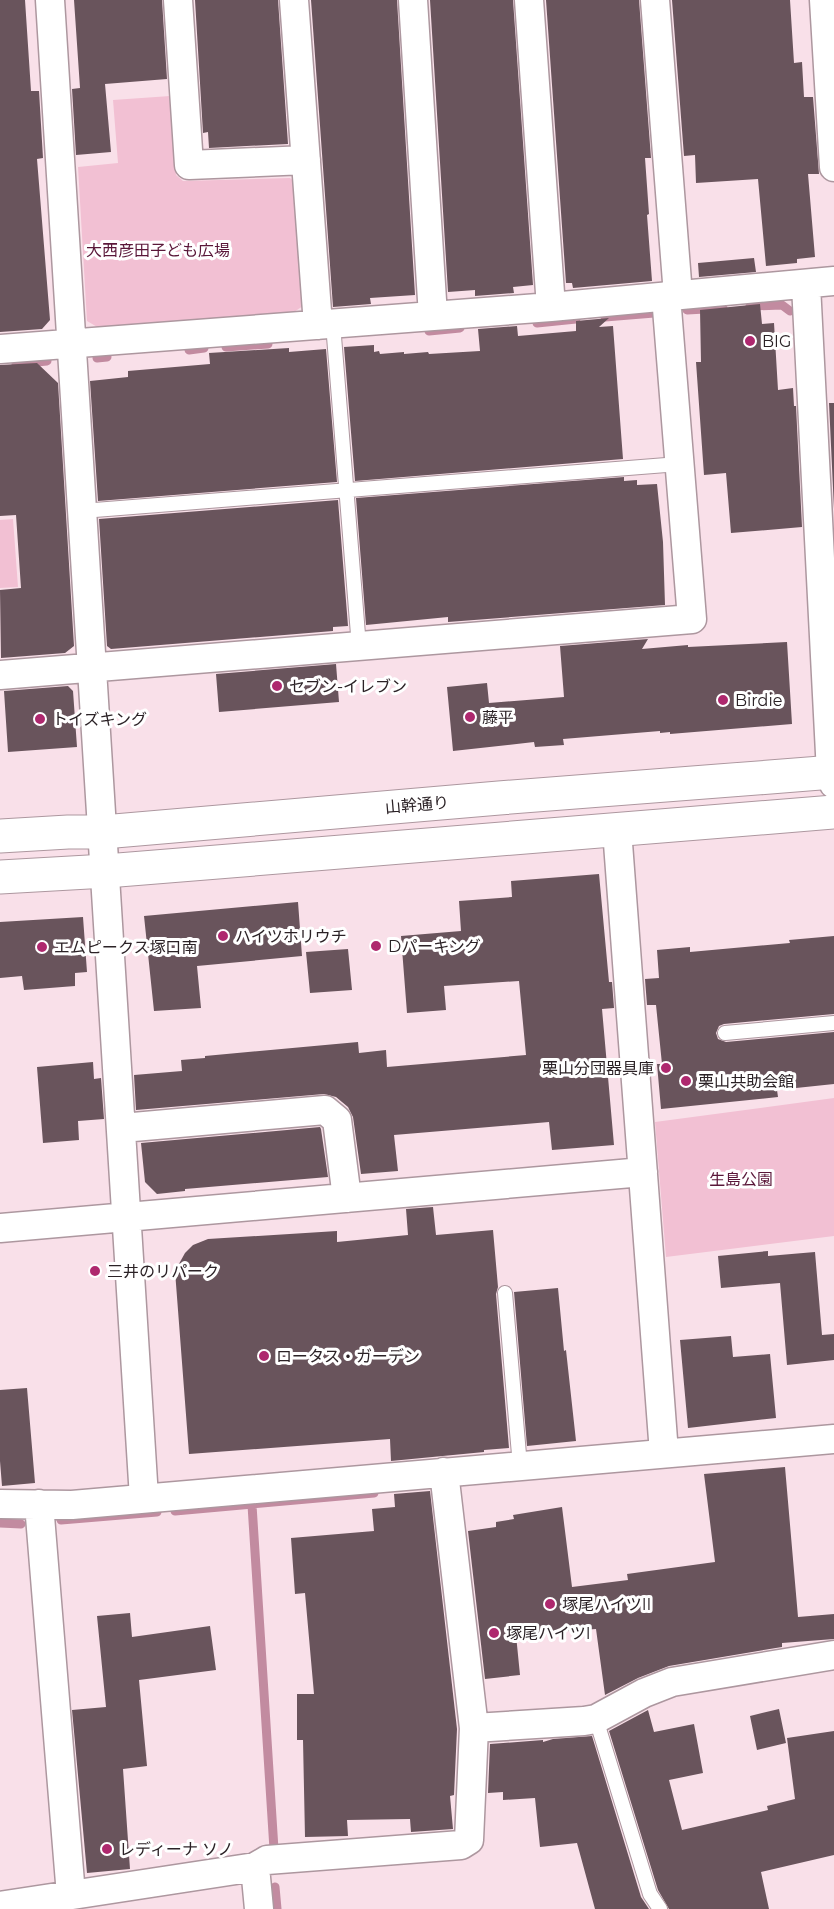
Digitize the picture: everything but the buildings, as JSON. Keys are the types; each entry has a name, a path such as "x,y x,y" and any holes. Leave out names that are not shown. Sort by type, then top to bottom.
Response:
{"street":[{"path":"50,0 144,1498"},
{"path":"178,0 189,165 306,160"},
{"path":"294,0 306,160 326,325"},
{"path":"413,0 433,316"},
{"path":"529,0 551,307"},
{"path":"0,675 692,619 679,464 655,0"},
{"path":"828,4 834,166"},
{"path":"0,349 551,307 820,283 833,776"},
{"name":"山幹通り","path":"0,836 103,832 498,798 833,776"},
{"path":"0,877 834,812"},
{"path":"616,830 664,1454"},
{"path":"122,1128 325,1110 337,1120 347,1198"},
{"path":"0,1228 643,1172"},
{"path":"0,1504 72,1505 144,1498 445,1482 520,1466 834,1439"},
{"path":"0,1906 255,1867 267,1860 451,1846 461,1845 469,1840 474,1728 445,1482"},
{"path":"39,1504 71,1895"},
{"path":"474,1728 596,1719 644,1693 672,1682 834,1655"},
{"path":"255,1867 260,1909"}],"lane":[{"path":"326,325 346,490 359,647"},
{"path":"82,512 679,464"},
{"path":"725,1033 834,1023"},
{"path":"505,1293 520,1466"},
{"path":"596,1719 650,1894 660,1909"}],"green space":[{"name":"大西彦田子ども広場","path":"170,96 176,175 183,181 290,178 298,185 306,304 294,312 99,328 87,321 78,167 118,163 113,100"},
{"path":"13,519 18,587 0,588 0,520"},
{"name":"生島公園","path":"834,1098 834,1236 666,1257 655,1122"}],"waterway":[{"path":"750,306 782,305 790,311"},
{"path":"687,310 723,308"},
{"path":"605,317 654,313"},
{"path":"537,323 576,319"},
{"path":"429,331 460,328"},
{"path":"226,347 268,344"},
{"path":"189,350 204,348"},
{"path":"97,358 107,357"},
{"path":"16,364 47,361"},
{"path":"175,1511 374,1493"},
{"path":"252,1505 274,1849"},
{"path":"61,1520 157,1512"},
{"path":"0,1523 21,1524"},
{"path":"275,1887 277,1909"}],"place":[{"name":"BIG","path":"750,341"},
{"name":"セブン-イレブン","path":"277,686"},
{"name":"Birdie","path":"723,700"},
{"name":"藤平","path":"470,717"},
{"name":"トイズキング","path":"40,719"},
{"name":"ハイツホリウチ","path":"223,936"},
{"name":"Dパーキング","path":"376,946"},
{"name":"エムピークス塚口南","path":"42,947"},
{"name":"栗山分団器具庫","path":"666,1068"},
{"name":"栗山共助会館","path":"686,1081"},
{"name":"三井のリパーク","path":"95,1271"},
{"name":"ロータス・ガーデン","path":"264,1356"},
{"name":"塚尾ハイツII","path":"550,1604"},
{"name":"塚尾ハイツI","path":"494,1633"},
{"name":"レディーナ ソノ","path":"107,1849"}]}
